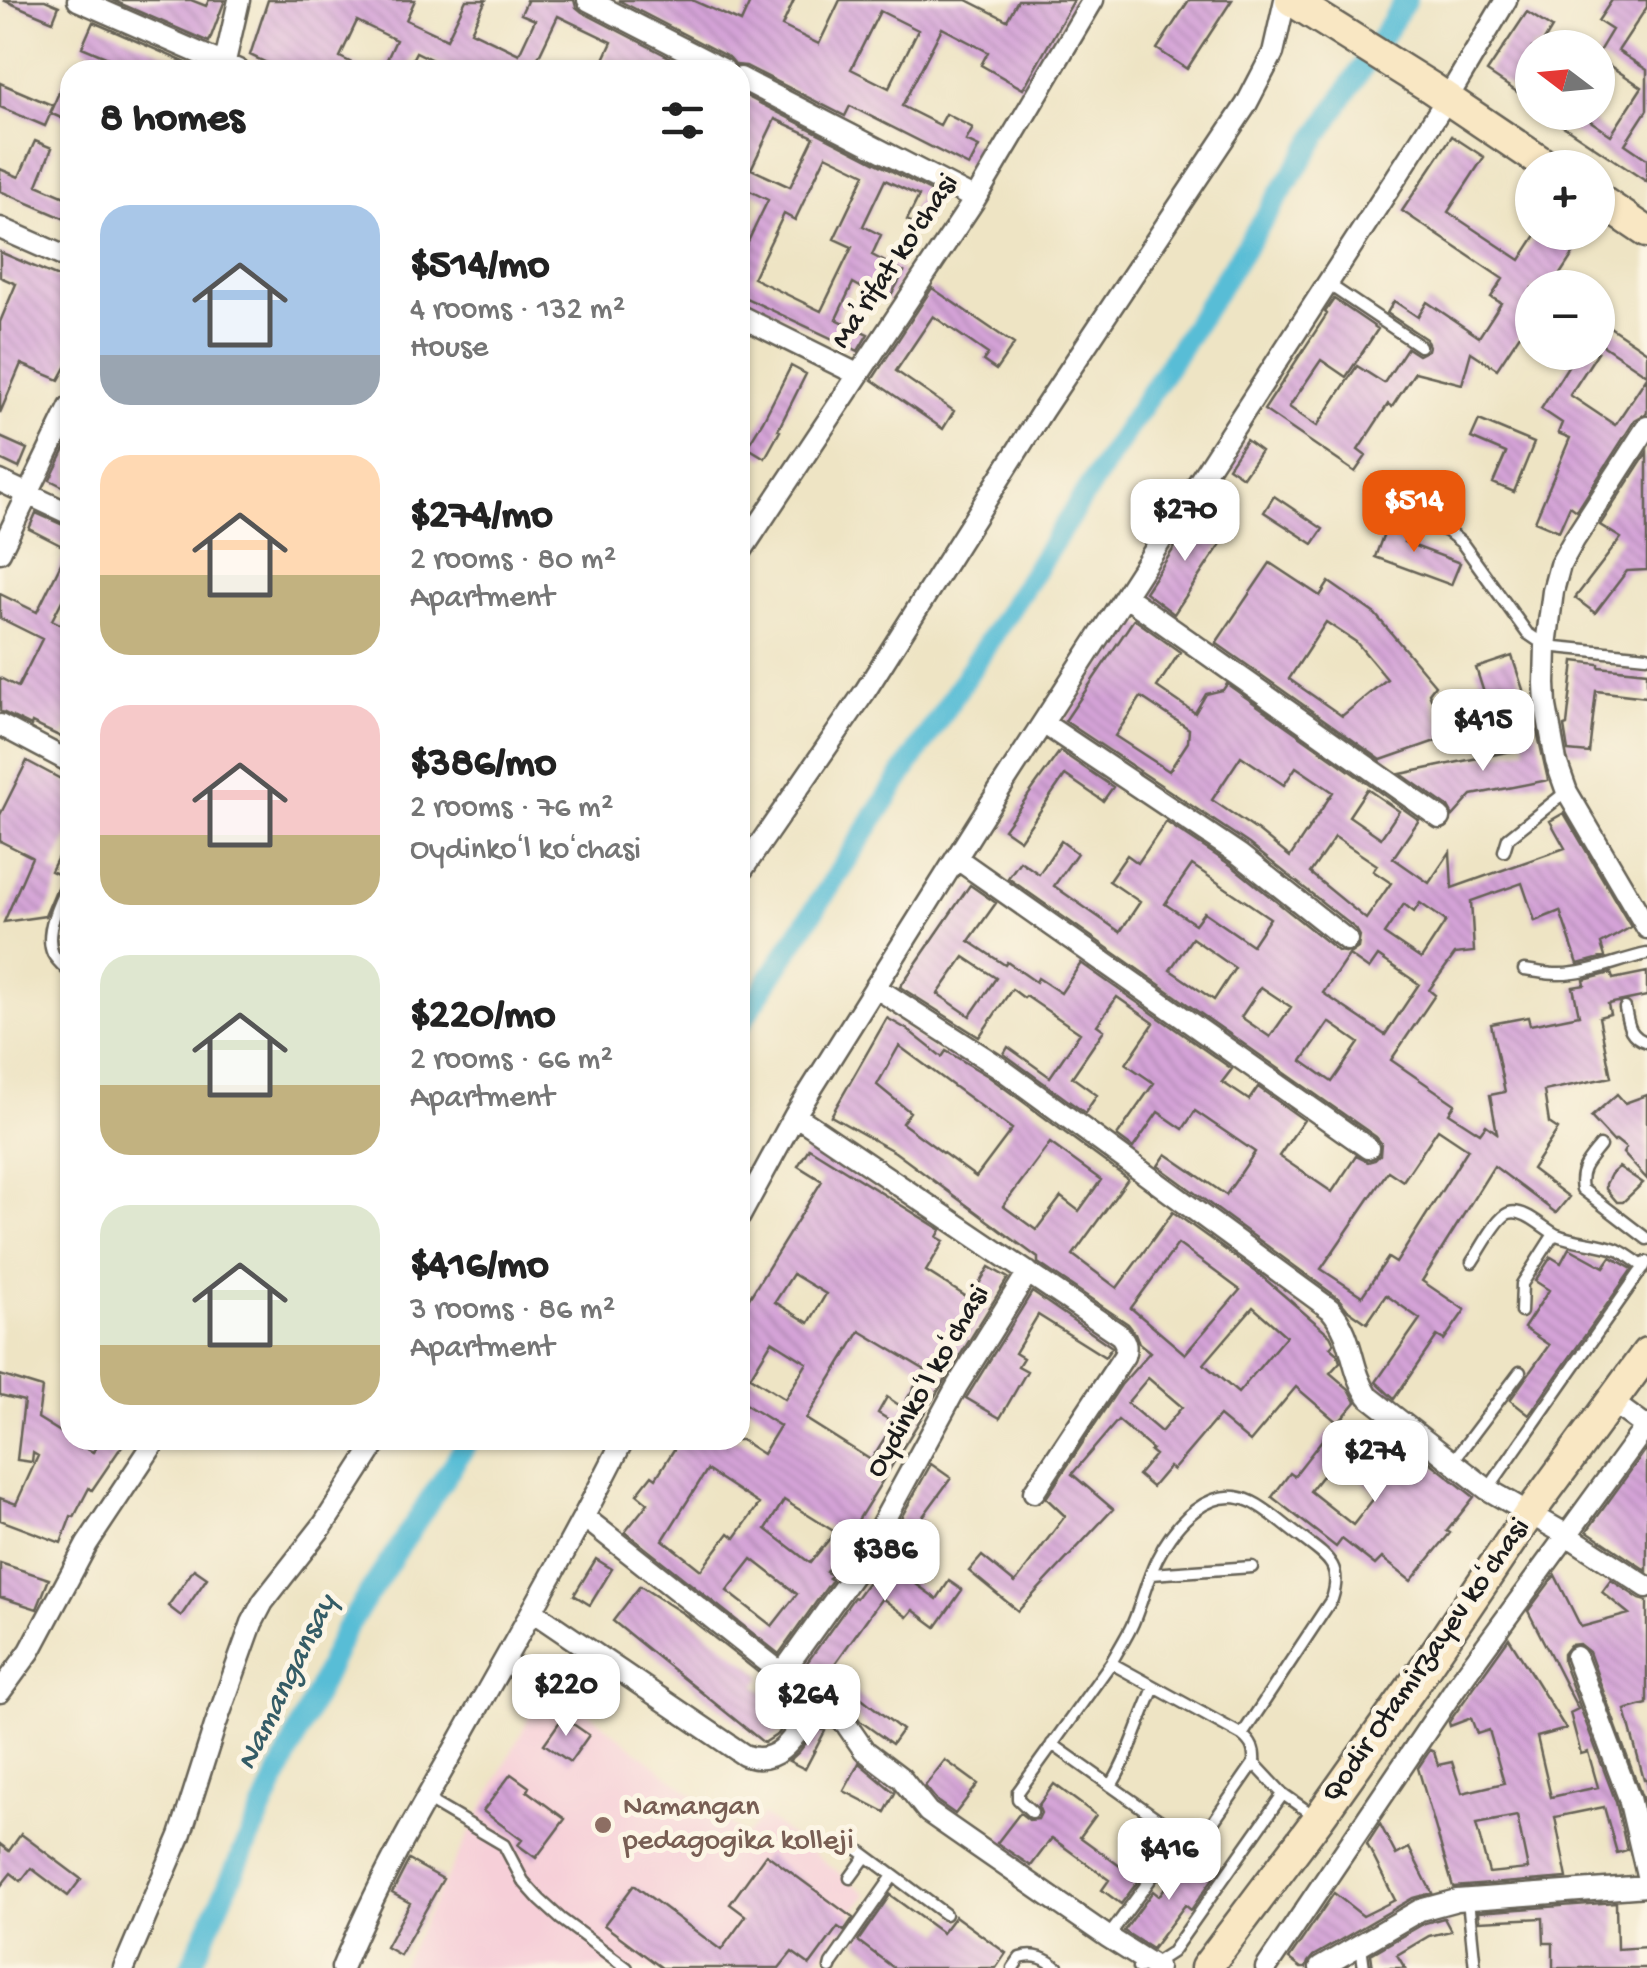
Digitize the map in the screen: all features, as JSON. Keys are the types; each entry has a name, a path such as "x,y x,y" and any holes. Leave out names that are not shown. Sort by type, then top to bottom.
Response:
{"main road":[{"path":"1293,3 1523,150"},
{"path":"1615,210 1647,232"},
{"name":"Qodir Otamirzayev koʻchasi","path":"1206,1968 1318,1819 1529,1514 1647,1352"}],"street":[{"path":"78,0 211,60"},
{"path":"230,60 239,0"},
{"path":"588,0 705,60"},
{"name":"Maʼrifat ko'chasi","path":"750,538 976,199 1093,0"},
{"path":"750,1198 795,1115 956,858 1328,284 1438,93 1506,0"},
{"path":"750,858 864,693 1032,426 1246,105 1293,3"},
{"path":"750,83 976,199"},
{"path":"0,228 60,255"},
{"path":"750,321 857,374"},
{"path":"1647,427 1560,566 1546,646 1546,706 1556,761 1567,792 1647,928"},
{"path":"0,552 60,429"},
{"path":"0,480 60,509"},
{"path":"1125,596 1440,818"},
{"path":"1042,723 1240,855 1347,940"},
{"path":"0,725 60,757"},
{"path":"956,858 1368,1148"},
{"path":"876,988 996,1065 1330,1309 1348,1334 1357,1377 1368,1396 1487,1489 1647,1587"},
{"path":"795,1115 1126,1341 1124,1356 1034,1492"},
{"name":"Oydinkoʻl koʻchasi","path":"782,1673 859,1566 958,1386 1028,1272"},
{"path":"1266,1968 1456,1687 1646,1426 1612,1402"},
{"path":"0,1692 30,1651 87,1544 149,1450"},
{"path":"124,1968 180,1836 252,1622 324,1524 372,1450"},
{"path":"342,1968 426,1799 619,1450"},
{"path":"584,1518 846,1724 856,1740 901,1778 928,1812 1149,1967"},
{"path":"532,1611 744,1756 766,1759 783,1749 818,1701"},
{"path":"1576,1656 1630,1798 1647,1875"},
{"path":"1320,1968 1420,1910 1458,1900 1647,1886"}],"lane":[{"path":"1328,284 1420,346"},
{"path":"1378,502 1447,530 1462,543 1527,633 1546,646 1647,656"},
{"path":"1504,851 1508,838 1567,792"},
{"path":"60,899 51,941 53,954 60,962"},
{"path":"1524,970 1559,975 1647,954"},
{"path":"1626,1008 1629,1029 1647,1042"},
{"path":"1600,1146 1582,1170 1582,1189 1647,1239"},
{"path":"1472,1262 1500,1220 1507,1214 1522,1214 1554,1234 1615,1249 1646,1264 1487,1489"},
{"path":"1521,1312 1522,1284 1554,1234"},
{"path":"1452,1462 1520,1372"},
{"path":"1032,1812 1018,1799 1018,1792 1130,1630 1150,1574 1170,1536 1200,1505 1220,1498 1253,1502 1320,1552 1334,1566 1337,1582 1332,1598 1242,1735"},
{"path":"1150,1574 1252,1567"},
{"path":"1052,1744 1196,1846 1254,1763 1250,1742 1110,1663"},
{"path":"1110,1786 1126,1763 1154,1688"},
{"path":"1254,1763 1283,1794 1318,1819"},
{"path":"1149,1967 1172,1952 1283,1794"},
{"path":"426,1799 504,1845 523,1881 540,1900 627,1968"},
{"path":"1108,1937 1182,1836"},
{"path":"852,1845 945,1914"},
{"path":"850,1878 866,1856"},
{"path":"830,1968 893,1876"},
{"path":"1468,1900 1476,1968"},
{"path":"1361,1946 1364,1968"},
{"path":"1013,1968 1020,1958 1033,1956 1058,1968"}],"shaded area":[{"name":"Namangan pedagogika kolleji","path":"548,1681 745,1836 763,1815 867,1894 814,1968 400,1968"}],"building":[{"path":"3,0 45,0 59,6 53,21"},
{"path":"112,0 191,0 206,6 209,0 225,0 209,42"},
{"path":"268,0 415,0 406,20 447,39 466,0 486,0 471,31 519,54 535,20 521,14 525,0 574,0 582,12 675,60 604,60 612,42 558,16 537,60 432,60 416,52 412,60 387,60 396,40 357,21 340,57 346,60 260,60 250,55"},
{"path":"618,0 692,0 741,22 751,0 794,0 782,26 819,44 840,0 967,0 1007,20 1018,0 1074,0 1023,89 981,65 988,52 942,28 902,106 940,125 946,114 973,128 966,141 979,147 969,166 850,106 845,116 750,68 750,60 732,60","holes":["880,11 918,30 889,88 851,69"]},
{"path":"1189,0 1232,0 1187,69 1157,49"},
{"path":"1612,0 1647,0 1647,7 1618,51 1647,70 1647,110 1625,144 1647,159 1647,182 1615,161 1615,150 1599,150 1569,130 1604,130 1611,135 1642,87 1615,69 1615,30 1598,21"},
{"path":"1527,12 1552,28 1551,30 1515,30"},
{"path":"93,22 180,60 113,60 82,47"},
{"path":"1515,30 1515,91 1487,72"},
{"path":"0,83 54,106 45,126 0,107"},
{"path":"60,90 60,118 50,113"},
{"path":"750,98 938,195 923,228 907,220 919,196 885,180 863,226 881,235 872,255 904,272 887,302 853,283 836,319 868,334 858,351 750,300 750,237 768,200 750,191","holes":["775,119 814,137 790,187 751,169","826,155 865,174 834,239 852,247 821,311 753,278 784,214 795,220"]},
{"path":"1452,136 1484,157 1448,212 1520,260 1526,250 1576,250 1563,270 1515,270 1515,342 1497,369 1471,352 1462,384 1415,372 1358,450 1366,456 1355,472 1264,410 1334,299 1378,329 1346,377 1321,360 1289,407 1317,426 1357,366 1384,383 1407,348 1418,355 1428,350 1426,339 1387,313 1394,301 1418,317 1427,302 1479,337 1501,303 1491,297 1503,279 1402,211"},
{"path":"35,141 52,148 37,185 60,195 60,217 0,191 0,169 19,177"},
{"path":"0,252 60,278 60,378 21,364 0,413 0,322 16,284 0,277"},
{"path":"932,288 1014,344 996,370 983,361 988,354 933,316 896,371 954,411 943,429 872,380"},
{"path":"1615,330 1647,352 1647,375 1615,353"},
{"path":"791,366 806,374 765,458 750,449"},
{"path":"1566,370 1586,370 1570,395 1615,425 1647,377 1647,413 1635,420 1577,511 1570,506 1559,531 1535,521 1570,438 1558,433 1562,423 1541,409"},
{"path":"1479,420 1534,443 1514,492 1493,483 1506,453 1471,438"},
{"path":"0,437 27,449 19,468 0,459"},
{"path":"1246,440 1261,451 1243,477 1228,467"},
{"path":"1647,452 1647,570 1627,571 1595,613 1575,598 1621,538 1600,525"},
{"path":"60,460 60,485 50,480"},
{"path":"1274,496 1323,529 1313,544 1264,512"},
{"path":"1198,512 1212,521 1208,528 1224,539 1174,614 1145,592"},
{"path":"36,513 60,524 60,545 29,529"},
{"path":"1390,517 1410,525 1404,542 1460,563 1451,585 1375,557"},
{"path":"1270,563 1320,596 1329,582 1375,614 1435,685 1429,693 1447,737 1381,760 1216,643","holes":["1326,622 1356,642 1387,679 1342,716 1289,679"]},
{"path":"60,565 60,604 52,620 60,624 60,737 0,711 0,678 18,687 42,639 0,618 0,594 37,612"},
{"path":"1134,619 1180,652 1157,687 1195,713 1206,694 1223,690 1227,684 1419,820 1393,858 1429,883 1450,852 1452,888 1565,848 1550,821 1564,813 1631,927 1601,944 1605,957 1578,964 1560,911 1535,921 1522,883 1471,901 1474,952 1455,954 1429,990 1435,995 1391,1060 1455,1104 1449,1113 1480,1133 1486,1125 1497,1133 1490,1095 1505,1092 1491,1024 1528,1017 1530,1025 1579,1015 1573,987 1585,985 1584,980 1611,973 1613,979 1647,972 1647,996 1608,1004 1610,1014 1599,1017 1611,1077 1544,1091 1549,1123 1558,1129 1532,1169 1569,1197 1556,1213 1494,1166 1422,1281 1465,1310 1444,1340 1437,1336 1394,1399 1376,1382 1420,1319 1386,1295 1367,1323 1158,1166 1166,1154 1226,1195 1255,1152 1195,1111 1183,1129 1158,1112 1133,1148 1117,1136 1154,1083 1126,1064 1154,1023 1117,997 1097,1025 1104,1030 1072,1077 1097,1095 1085,1113 1004,1054 1008,1047 1050,1077 1080,1033 1026,996 1012,989 979,1037 900,987 970,885 996,903 969,941 1005,965 1007,962 1061,993 1081,963 1232,1069 1222,1082 1249,1100 1258,1087 1304,1120 1279,1156 1332,1192 1356,1156 1368,1162 1380,1155 1381,1143 1376,1137 1008,878 1020,861 1039,874 1061,841 1077,853 1054,886 1120,932 1140,902 1109,881 1127,855 1138,863 1166,822 1232,866 1338,951 1351,953 1358,948 1360,936 1356,929 1249,844 1065,721","holes":["1141,697 1189,729 1188,742 1169,771 1115,736","1241,756 1284,785 1296,767 1333,792 1290,857 1212,800","1367,789 1399,811 1381,838 1349,816","1335,837 1377,865 1373,871 1391,883 1366,919 1310,873","1192,865 1270,918 1252,945 1204,912 1195,924 1165,904","1420,903 1446,921 1421,959 1384,934 1404,904 1414,912","1192,938 1235,968 1214,1000 1170,970","1349,955 1369,969 1378,956 1419,984 1385,1035 1323,993","964,957 996,978 970,1016 938,994","1261,987 1291,1007 1270,1037 1241,1017","1329,1022 1359,1043 1332,1082 1302,1061","1438,1129 1468,1149 1396,1263 1388,1258 1362,1296 1321,1269 1388,1171 1403,1181"]},
{"path":"1512,656 1529,708 1489,722 1480,698 1485,696 1476,668"},
{"path":"1574,661 1647,672 1647,697 1596,691 1589,753 1568,751 1564,726"},
{"path":"1537,731 1548,780 1472,795 1453,816 1448,807 1401,774 1526,748 1523,734"},
{"path":"1060,751 1113,787 1103,801 1065,775 1020,840 1004,829"},
{"path":"27,761 60,779 60,853 51,871 60,875 60,881 45,916 4,922 32,857 0,841 0,815"},
{"path":"887,1018 942,1057 946,1051 988,1076 1128,1179 1073,1255 1117,1288 1173,1212 1259,1274 1330,1335 1334,1343 1330,1347 1340,1362 1330,1373 1349,1389 1356,1402 1338,1423 1296,1387 1250,1442 1219,1416 1173,1470 1169,1467 1152,1487 1138,1475 1155,1455 1152,1449 1118,1420 1072,1474 1113,1509 1018,1611 969,1571 982,1556 1015,1583 1065,1516 1046,1498 1121,1385 1150,1352 1139,1343 1128,1324 1038,1263 1038,1258 895,1152 831,1116","holes":["899,1046 1012,1129 976,1177 902,1123 910,1112 877,1085","1050,1143 1101,1180 1079,1211 1061,1197 1036,1230 1003,1206","1178,1244 1240,1290 1185,1354 1131,1308","1253,1307 1286,1336 1238,1393 1204,1364","1148,1378 1182,1407 1161,1432 1127,1403"]},
{"path":"1617,1094 1625,1103 1647,1095 1647,1179 1623,1153 1626,1148 1614,1142 1591,1117"},
{"path":"809,1148 941,1230 937,1237 944,1241 926,1271 970,1299 989,1267 1008,1278 826,1572 832,1580 779,1654 625,1532 648,1503 637,1494 652,1475 656,1478 674,1450 750,1450 750,1446 763,1454 780,1426 750,1407 750,1377 750,1297 822,1181 798,1166","holes":["793,1274 826,1294 809,1323 775,1302","860,1331 925,1370 902,1407 887,1397 878,1413 894,1423 871,1460 806,1419","772,1341 807,1363 785,1399 750,1377","707,1470 759,1504 735,1538 729,1533 701,1570 663,1540","784,1500 835,1532 810,1563 766,1529","752,1559 797,1594 772,1626 727,1591"]},
{"path":"1619,1167 1643,1183 1623,1202 1617,1202 1606,1189 1611,1174"},
{"path":"1569,1248 1604,1267 1611,1257 1632,1269 1529,1415 1510,1400 1549,1345 1524,1328 1549,1290 1535,1281 1551,1257 1561,1263"},
{"path":"1032,1292 1112,1347 1105,1357 1038,1315 1015,1353 1023,1358 1018,1366 1027,1371 1000,1418 966,1398"},
{"path":"0,1375 42,1388 38,1418 60,1432 60,1450 119,1450 92,1490 89,1488 74,1517 71,1516 61,1543 0,1520 0,1498 16,1504 38,1456 33,1453 32,1462 17,1460 24,1401 0,1395"},
{"path":"1329,1431 1392,1481 1416,1451 1474,1497 1411,1581 1382,1558 1375,1565 1342,1539 1336,1547 1272,1497 1290,1473 1294,1476","holes":["1335,1459 1378,1493 1353,1525 1310,1491"]},
{"path":"1647,1448 1647,1571 1587,1531"},
{"path":"931,1464 951,1478 916,1526 927,1533 899,1572 937,1599 949,1581 962,1590 936,1627 913,1610 907,1617 882,1598 829,1672 902,1730 892,1744 801,1671 876,1571 873,1568"},
{"path":"596,1559 612,1569 590,1605 574,1595"},
{"path":"0,1563 49,1579 37,1609 0,1597"},
{"path":"194,1569 207,1578 181,1616 168,1606"},
{"path":"1555,1575 1581,1627 1629,1614 1602,1592 1611,1580 1647,1601 1647,1704 1625,1710 1647,1780 1647,1803 1589,1652 1579,1644 1570,1645 1563,1654 1563,1662 1616,1802 1627,1850 1617,1853 1604,1807 1555,1817 1567,1878 1453,1887 1418,1768 1430,1750 1438,1765 1452,1762 1462,1793 1504,1783 1489,1730 1477,1734 1471,1718 1450,1726 1449,1722 1509,1638 1566,1729 1537,1737 1551,1797 1598,1787 1588,1752 1581,1754 1570,1713 1578,1709 1528,1611","holes":["1517,1816 1528,1869 1489,1873 1476,1824"]},
{"path":"640,1586 684,1614 763,1676 756,1685 793,1714 778,1734 764,1743 613,1621"},
{"path":"563,1717 589,1735 570,1762 544,1744"},
{"path":"818,1727 825,1731 805,1769 789,1761 799,1752"},
{"path":"945,1760 978,1784 955,1814 925,1786"},
{"path":"859,1763 895,1793 885,1812 844,1791"},
{"path":"511,1774 565,1819 536,1858 518,1845 522,1840 483,1811"},
{"path":"1054,1784 1096,1815 1080,1837 1139,1880 1121,1904 1102,1890 1109,1880 1052,1838 1031,1866 997,1843 1020,1813 1029,1820 1038,1819 1038,1806"},
{"path":"1380,1824 1396,1855 1409,1848 1432,1893 1413,1898 1313,1956 1306,1968 1301,1968 1289,1959 1334,1893 1363,1916 1395,1900 1367,1844"},
{"path":"21,1834 81,1879 68,1896 31,1868 21,1881 11,1873 0,1887 0,1844 9,1851"},
{"path":"766,1854 853,1918 844,1931 838,1927 810,1965 792,1952 779,1968 662,1968 604,1925 634,1885 721,1950 746,1916 730,1904"},
{"path":"1187,1857 1214,1877 1191,1910 1185,1905 1152,1949 1124,1931 1153,1891 1159,1896"},
{"path":"409,1860 443,1879 400,1955 386,1947 410,1903 392,1893"},
{"path":"890,1895 942,1933 955,1916 1006,1953 996,1968 894,1968 858,1941"},
{"path":"1616,1902 1617,1949 1647,1947 1647,1968 1553,1968 1553,1943 1544,1943 1543,1918 1479,1921 1478,1912"},
{"path":"1444,1918 1451,1931 1429,1936 1397,1955 1405,1968 1373,1968 1371,1954 1425,1923"}],"waterway":[{"path":"750,1009 1406,0"},
{"name":"Namangansay","path":"190,1968 344,1632 462,1450"}],"place":[{"name":"Namangan pedagogika kolleji","path":"603,1825"}]}
